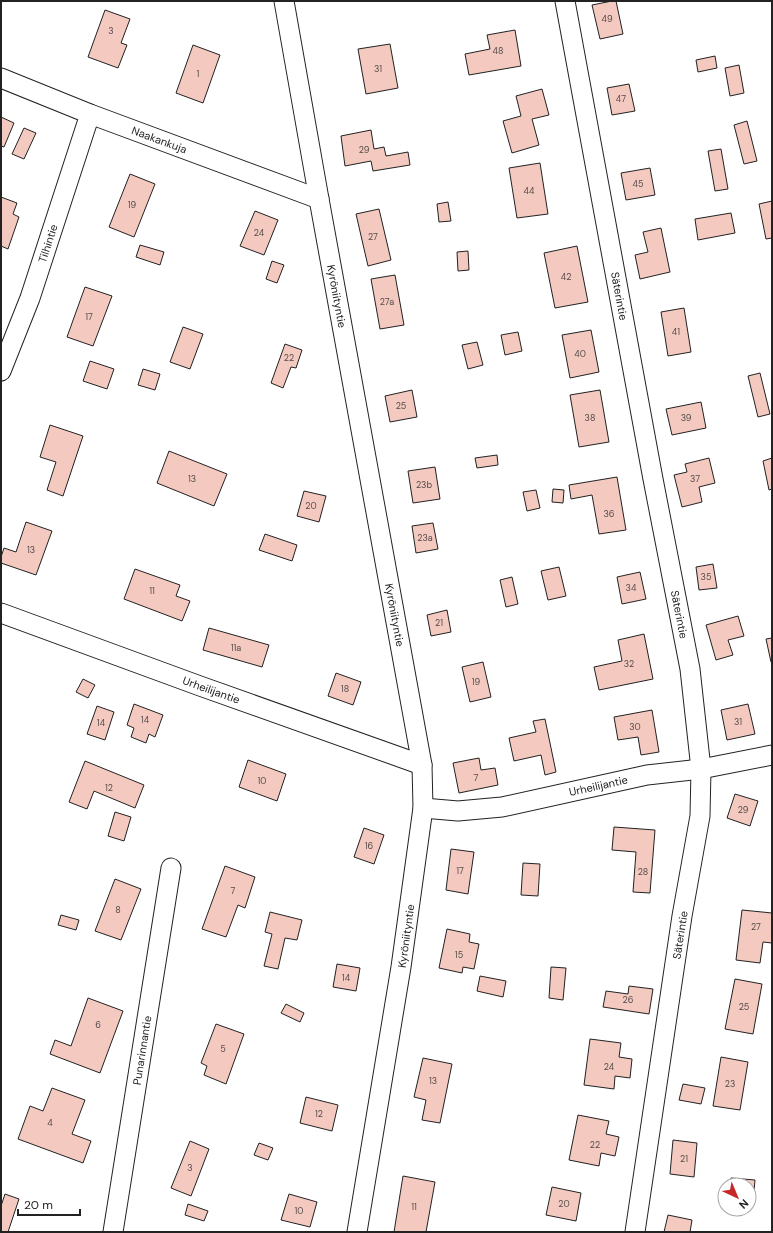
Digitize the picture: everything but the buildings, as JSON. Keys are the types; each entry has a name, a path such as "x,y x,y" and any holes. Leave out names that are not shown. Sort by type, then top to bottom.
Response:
{"street":[{"name":"Kyröniityntie","path":"284,1 422,765 423,808 401,967 357,1232"},
{"name":"Säterintie","path":"565,1 653,479 690,669 701,769 700,816 682,916 635,1232"},
{"name":"Naakankuja","path":"1,78 90,114 319,199"},
{"name":"Tilhintie","path":"1,371 30,298 90,114"},
{"name":"Urheilijantie","path":"1,612 200,686 422,765"},
{"name":"Urheilijantie","path":"423,808 458,811 502,807 648,775 701,769 772,755"},
{"name":"Punarinnantie","path":"112,1232 170,868"}]}
